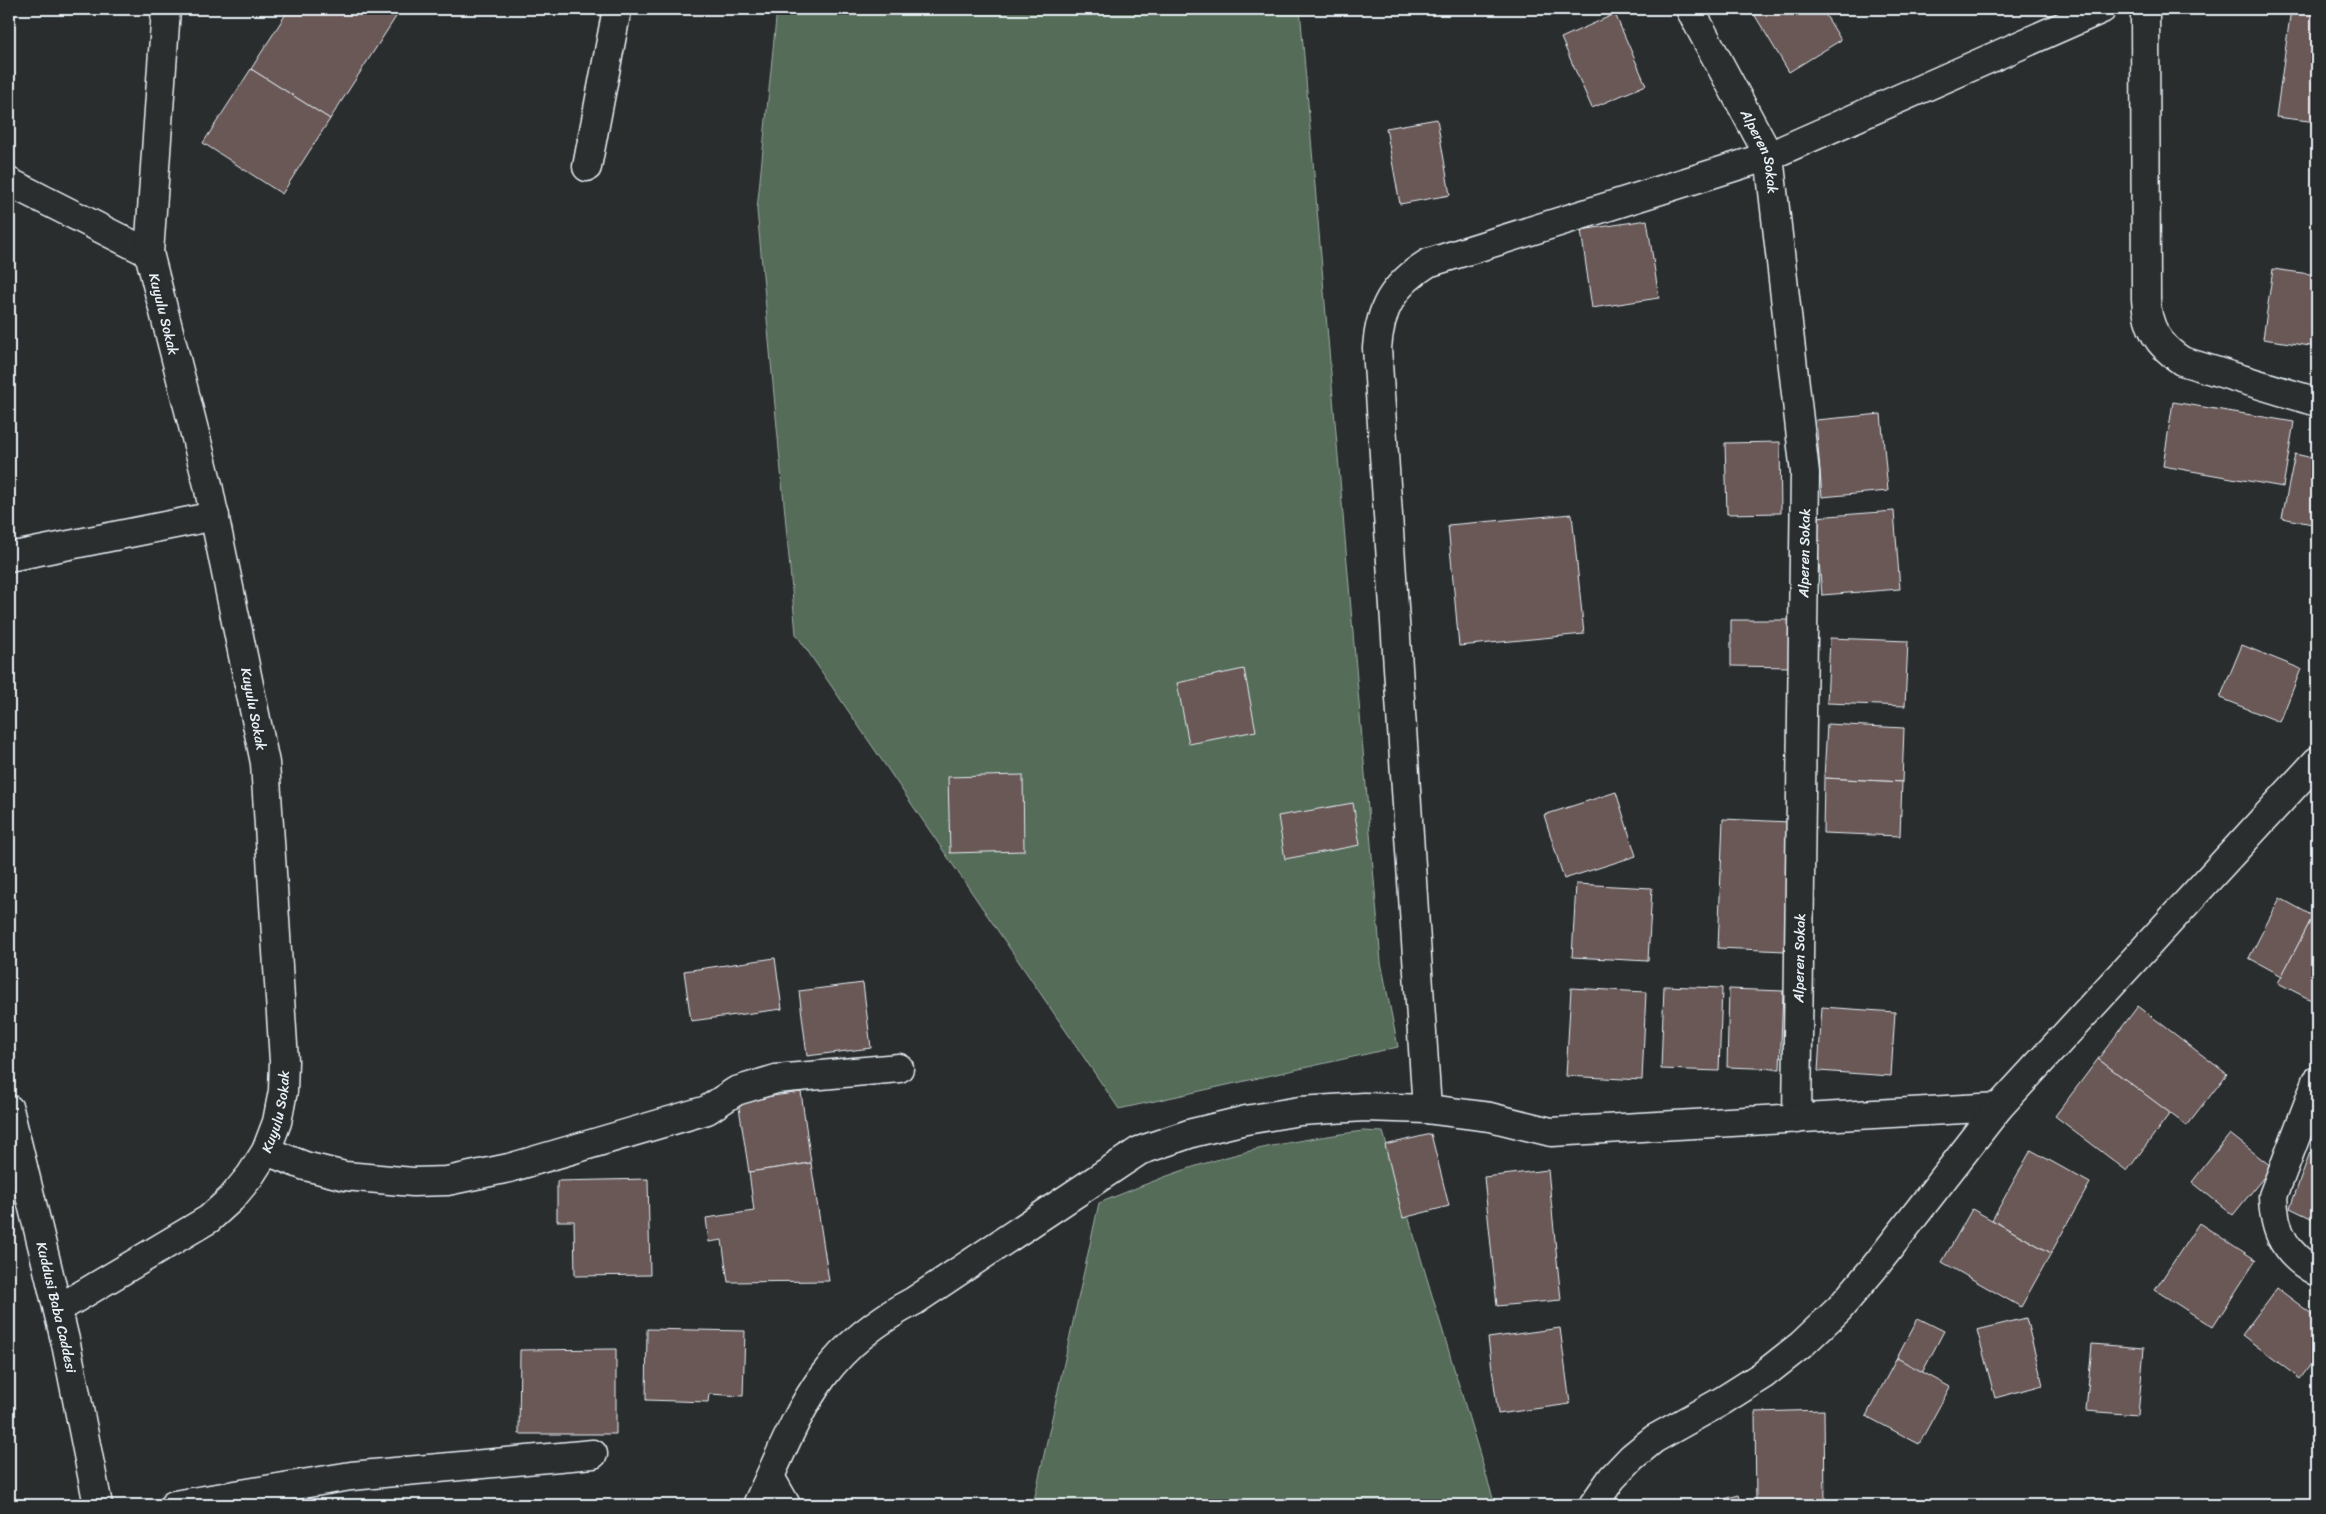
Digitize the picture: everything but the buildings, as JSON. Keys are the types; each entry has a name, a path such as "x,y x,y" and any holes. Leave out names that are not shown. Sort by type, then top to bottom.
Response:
{"street":[{"name":"Kuyulu Sokak","path":"58,1309 209,1219 232,1199 266,1151 277,1122 283,1091 284,1061 264,763 215,516 149,253 166,9"},
{"path":"586,167 617,9"},
{"name":"Alperen Sokak","path":"1690,9 1769,156 1806,473 1797,1118"},
{"path":"1427,1109 1377,348 1379,327 1386,306 1397,287 1428,263 1769,156 2102,9"},
{"path":"2145,9 2146,299 2151,327 2158,340 2168,352 2182,361 2317,402"},
{"path":"9,182 149,253"},
{"path":"9,557 215,516"},
{"path":"1593,1505 1612,1478 1632,1457 1654,1439 1722,1401 1763,1375 1801,1345 1839,1309 1873,1269 1999,1107 2317,761"},
{"path":"266,1151 305,1166 345,1176 413,1182 447,1181 509,1168 707,1110 736,1091 756,1083 776,1079 899,1068"},
{"path":"2317,1081 2273,1196 2274,1215 2284,1241 2302,1264 2317,1272"},
{"path":"757,1505 801,1410 818,1380 838,1356 861,1334 886,1315 914,1300 1140,1151 1192,1133 1246,1120 1300,1111 1364,1106 1427,1109 1490,1118 1551,1132 1999,1107"},
{"name":"Kuddusi Baba Caddesi","path":"9,1109 13,1145 58,1309 98,1505"},
{"path":"174,1505 351,1476 593,1454"},
{"path":"770,1477 786,1505"}],"green space":[{"path":"777,9 1300,9 1381,962 1398,1047 1119,1109 796,634 757,210"},
{"path":"1363,1131 1383,1132 1495,1505 1033,1505 1099,1203 1192,1167 1225,1157 1284,1144"}]}
